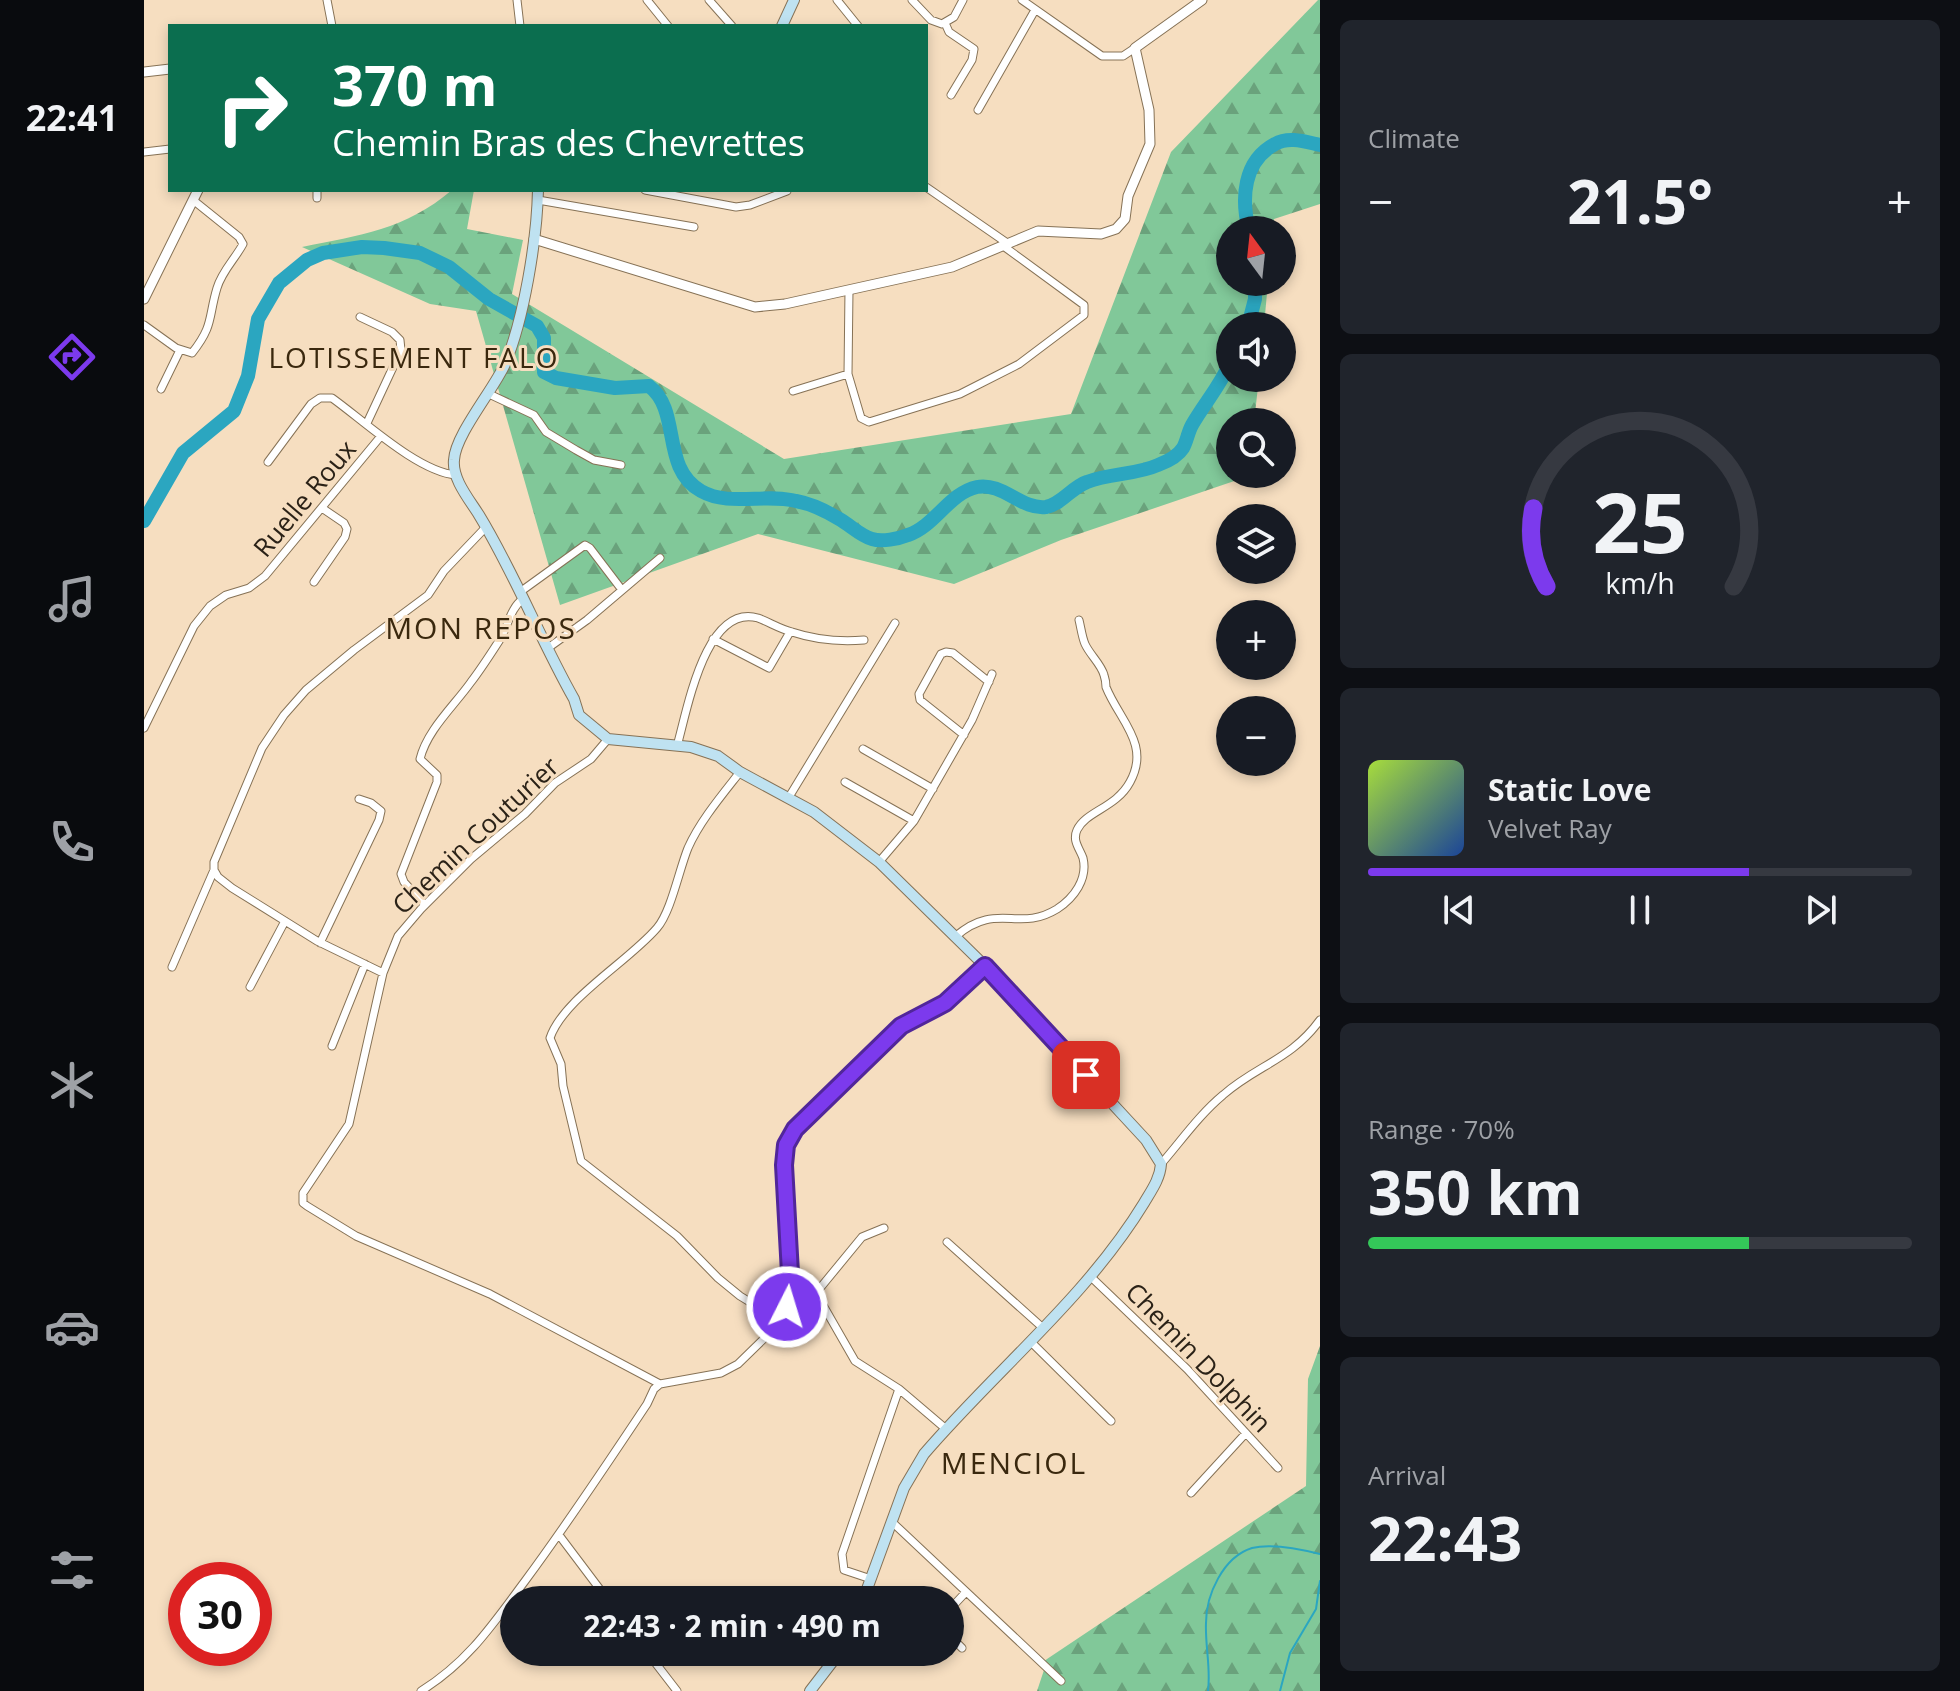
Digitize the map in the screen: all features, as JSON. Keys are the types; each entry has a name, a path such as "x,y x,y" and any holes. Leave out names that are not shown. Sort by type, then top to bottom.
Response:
{"main road":[{"path":"783,24 794,0"},
{"path":"538,195 534,239 522,303 505,365 454,455 456,475 521,595 574,699 579,715 608,739 703,749 718,756 740,772 814,812 879,862 985,966 1146,1140 1161,1164 1159,1178 1130,1226 1090,1276 946,1429 914,1469 868,1586"},
{"path":"810,1691 829,1666"}],"street":[{"path":"327,0 332,24"},
{"path":"517,0 520,24"},
{"path":"647,0 666,24"},
{"path":"709,0 730,24"},
{"path":"837,0 856,24"},
{"path":"912,0 931,20 945,23 954,17 963,0"},
{"path":"1022,0 1102,56 1123,56 1202,0"},
{"path":"978,110 1035,10"},
{"path":"945,23 949,32 974,49 972,60 951,95"},
{"path":"534,239 755,307 952,267 1038,231 1108,233 1125,219 1128,196 1147,154 1151,133 1135,48"},
{"path":"144,72 168,69"},
{"path":"144,152 168,149"},
{"path":"849,290 848,374 861,418 869,422 960,394 1019,364 1084,315 1084,305 928,188"},
{"path":"144,298 197,192"},
{"path":"656,192 736,207 784,192"},
{"path":"538,195 694,227"},
{"path":"144,325 180,350 192,353 206,334 217,289 243,244 239,237 193,200"},
{"path":"360,317 392,332 400,340 401,350 367,423"},
{"path":"161,389 180,350"},
{"path":"793,391 848,374"},
{"path":"489,394 534,415 546,432 585,455 621,465"},
{"name":"Ruelle Roux","path":"268,462 311,404 320,398 332,398 381,436 431,468 456,475"},
{"name":"Ruelle Roux","path":"144,728 194,626 210,606 226,595 249,588 265,576 381,436"},
{"path":"314,582 345,537 347,529 344,523 322,508"},
{"path":"172,967 262,748 284,715 306,690 354,650 428,595 444,571 486,527"},
{"path":"425,905 404,882 401,874 437,782 437,775 420,759 430,736 488,658 507,627 521,595 585,545 622,590"},
{"path":"548,648 660,558"},
{"path":"677,746 713,639 726,625 748,617 790,632 834,642 864,640"},
{"path":"956,936 969,924 985,918 1038,918 1065,904 1083,878 1082,856 1075,839 1078,828 1086,819 1114,802 1131,781 1137,753 1130,726 1106,687 1104,673 1085,643 1079,620"},
{"path":"789,797 895,623"},
{"path":"713,639 769,668 790,632"},
{"path":"879,862 914,821 964,735 991,678 953,653 946,652 941,654 919,694 920,700 964,735"},
{"name":"Chemin Couturier","path":"608,739 591,759 555,783 425,905 398,936 383,973 349,1124 303,1193 303,1203 356,1236 490,1294 660,1384"},
{"path":"863,749 933,789"},
{"path":"740,772 690,845 660,923 628,957 586,991 550,1038 561,1064 563,1086 581,1161 677,1236 740,1296 781,1321"},
{"path":"845,782 914,821"},
{"path":"320,943 379,820 381,811 359,799"},
{"path":"214,870 224,883 320,943 383,973"},
{"path":"250,987 285,921"},
{"path":"332,1046 365,964"},
{"path":"421,1691 459,1665 476,1646 559,1535 660,1384 721,1373 753,1352 781,1321 791,1291 784,1155 789,1137 901,1026 945,1003 985,966"},
{"path":"1161,1164 1223,1094 1285,1056 1320,1020"},
{"path":"884,1228 862,1237 816,1293 855,1361 899,1389 946,1429"},
{"path":"947,1242 1043,1328"},
{"name":"Chemin Dolphin","path":"1090,1276 1147,1329 1278,1468"},
{"path":"1030,1341 1111,1421"},
{"path":"871,1579 844,1570 842,1554 899,1389"},
{"path":"1191,1493 1246,1433"},
{"path":"892,1522 1061,1681"},
{"path":"559,1535 597,1586"},
{"path":"658,1666 677,1691"}],"green space":[{"path":"1320,0 1320,204 1283,216 1216,216 1216,296 1267,296 1265,312 1216,312 1216,392 1257,392 1256,408 1216,408 1216,487 1061,540 954,584 758,534 560,605 476,311 430,304 302,247 381,229 417,214 449,192 474,192 467,229 523,240 512,294 784,459 1071,414 1171,152"},
{"path":"1320,1346 1320,1691 1037,1691 1045,1667 1042,1663 1047,1659 1306,1486 1308,1379"}],"waterway":[{"path":"1247,216 1247,182 1256,160 1264,151 1286,140 1320,145"},
{"path":"144,521 183,453 234,411 248,376 258,319 279,283 307,260 323,253 362,247 420,253 449,267 489,299 537,326 544,338 544,372 556,378 615,388 649,386 665,410 680,468 688,481 701,491 723,498 772,498 802,502 825,511 864,536 876,540 895,539 918,531 958,496 977,487 995,488 1028,504 1046,507 1087,482 1141,471 1165,462 1183,448 1192,425 1216,388"},
{"path":"1252,312 1255,296"},
{"path":"1208,1691 1207,1612 1213,1589 1225,1568 1252,1548 1286,1547 1320,1554"},
{"path":"1280,1691 1290,1653 1316,1609 1320,1581"}],"district":[{"name":"LOTISSEMENT FALO","path":"414,357"},
{"name":"MON REPOS","path":"481,627"},
{"name":"MENCIOL","path":"1014,1462"}],"route":[{"path":"787,1307 791,1291 784,1155 789,1137 901,1026 945,1003 985,966 1086,1075"}]}
